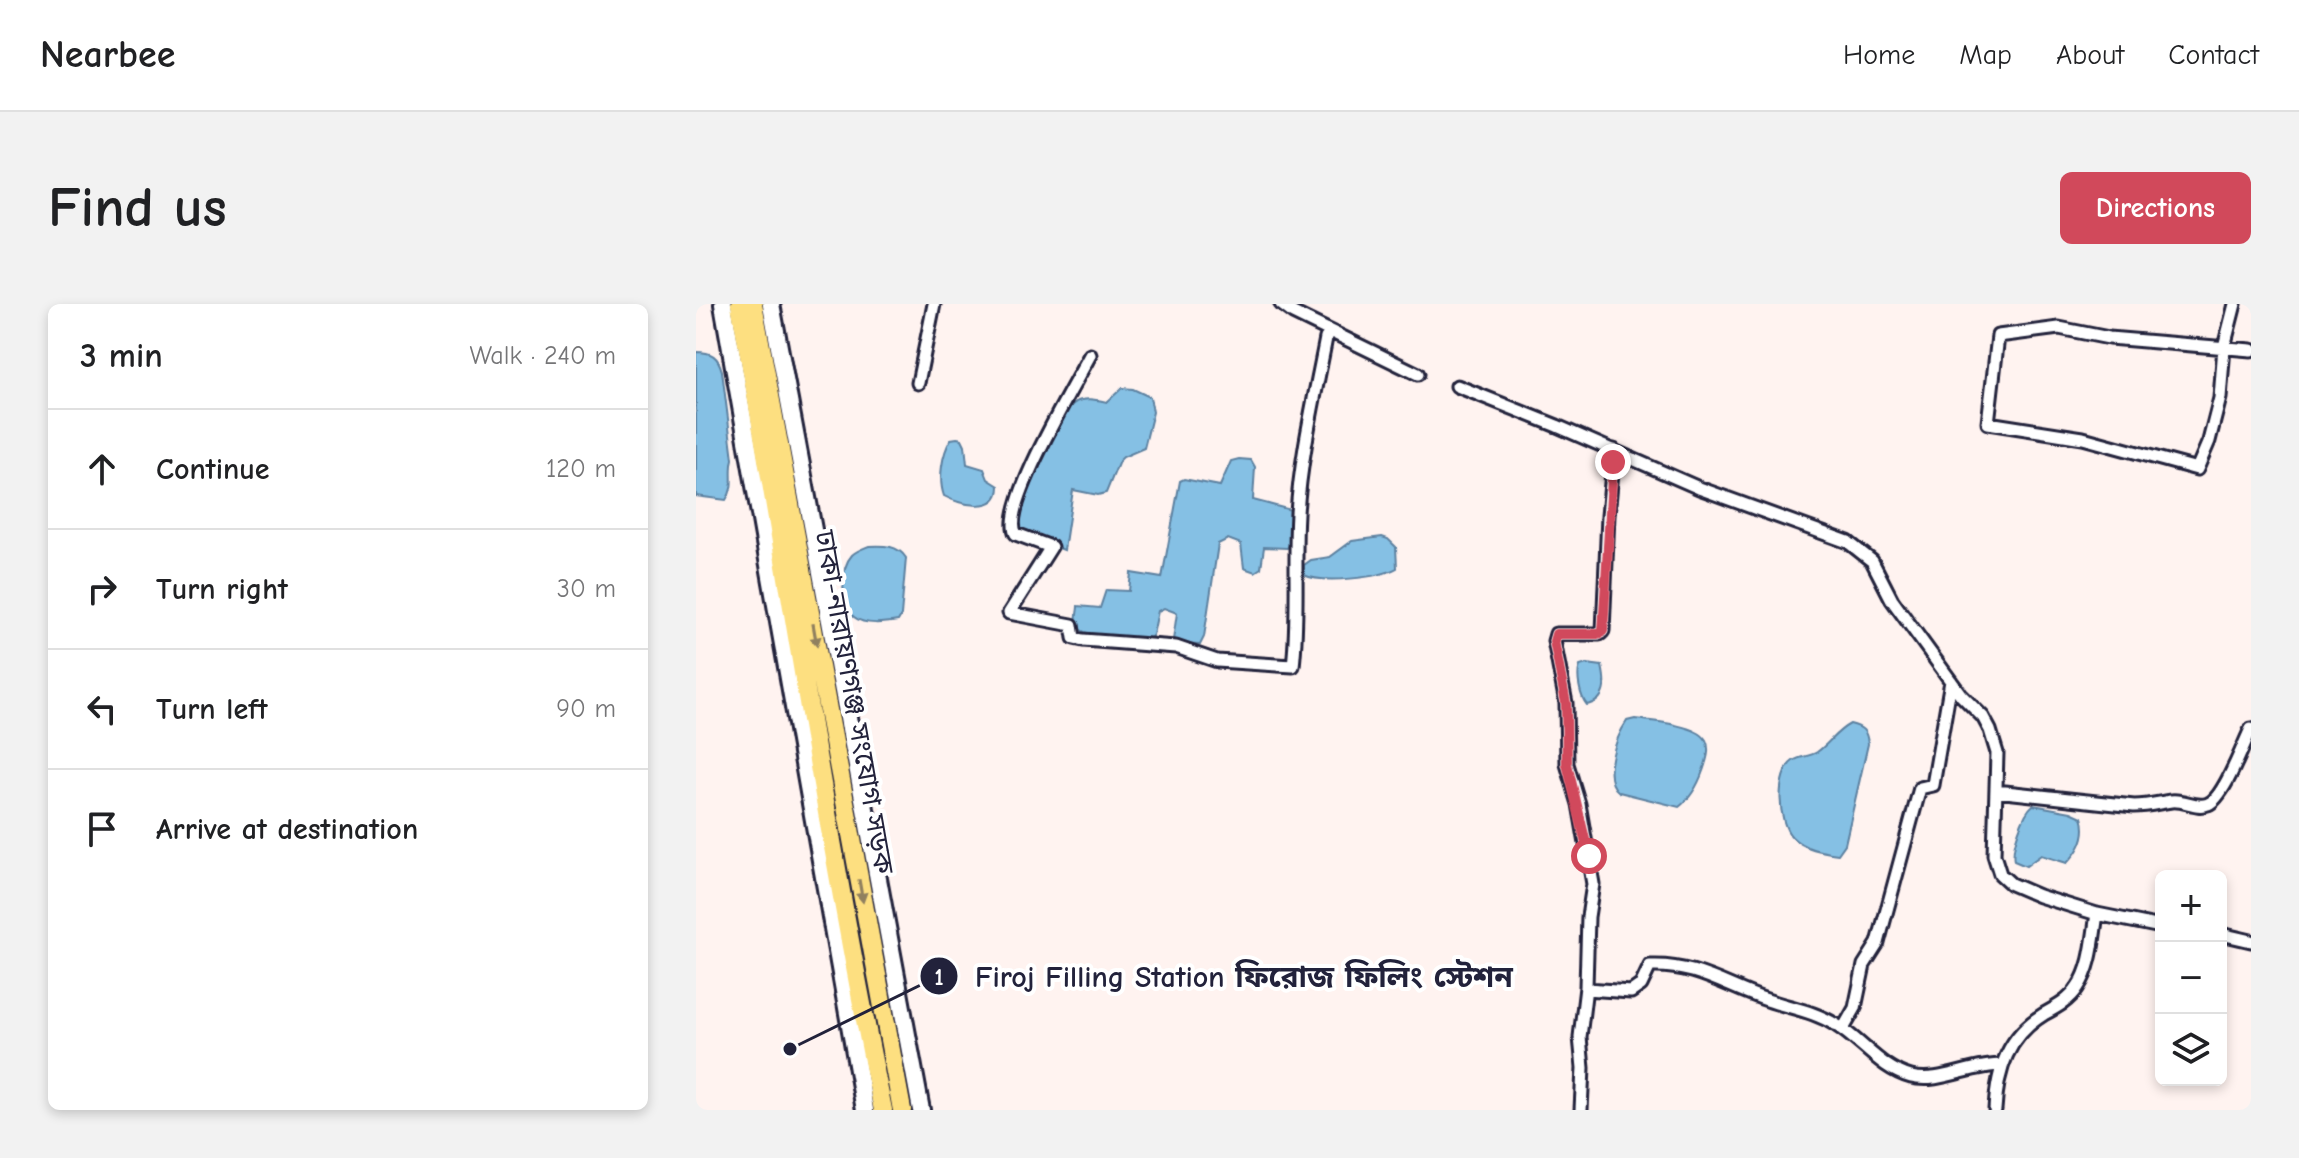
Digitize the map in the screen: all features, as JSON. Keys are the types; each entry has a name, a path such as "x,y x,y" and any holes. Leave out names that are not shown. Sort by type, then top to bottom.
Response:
{"main road":[{"name":"ঢাকা-নারায়ণগঞ্জ সংযোগ সড়ক","path":"740,304 789,532"},
{"name":"ঢাকা-নারায়ণগঞ্জ সংযোগ সড়ক","path":"753,304 799,588 902,1110"},
{"name":"ঢাকা-নারায়ণগঞ্জ সংযোগ সড়ক","path":"799,588 844,947 883,1110"},
{"path":"868,932 888,929"}],"street":[{"path":"723,304 888,929 921,1110"},
{"path":"771,304 799,588"},
{"path":"918,383 934,304"},
{"path":"1281,304 1293,313 1418,374"},
{"path":"2235,304 2224,347 2220,398 2209,441 2197,469 2083,438 1988,423 1998,336 2059,328 2109,338 2224,347 2251,350"},
{"path":"1090,355 1032,460 1012,523 1016,534 1051,547 1009,613 1072,625 1074,638 1083,640 1176,647 1217,661 1293,666 1297,628 1299,499 1308,428 1326,338"},
{"path":"1457,386 1699,488 1848,542 1872,561 1892,600 1990,730 1997,753 1994,855 2000,874 2011,884 2039,896 2097,914 2155,926"},
{"path":"1581,1110 1583,1068 1580,1037 1593,884 1587,841 1567,764 1566,703 1554,641 1556,634 1600,634 1603,631 1614,450"},
{"path":"1843,1029 1855,1008 1864,965 1878,943 1920,788 1933,785 1951,681"},
{"path":"1996,791 2149,807 2171,801 2200,806 2210,804 2229,775 2251,729"},
{"path":"1995,1110 2002,1065 2009,1048 2028,1025 2058,1007 2077,989 2088,964 2097,914"},
{"path":"2227,935 2251,941"},
{"path":"844,947 865,1110"},
{"path":"1586,989 1631,992 1641,985 1650,966 1666,966 1720,979 1766,1000 1825,1018 1895,1071 1913,1077 1931,1079 1981,1065 2002,1065"}],"water":[{"path":"696,352 714,356 722,371 733,459 731,490 726,500 696,496"},
{"path":"1122,388 1133,389 1150,397 1153,412 1144,448 1119,461 1106,493 1098,495 1073,490 1064,550 1018,532 1020,510 1029,483 1043,450 1068,408 1080,400 1107,402"},
{"path":"951,439 962,439 965,445 967,464 984,469 988,479 999,486 993,501 968,504 944,496 941,482 943,459"},
{"path":"1251,460 1255,467 1253,500 1291,510 1293,535 1287,548 1264,547 1261,568 1255,572 1244,568 1241,544 1228,539 1218,544 1204,637 1200,645 1180,644 1173,640 1177,613 1164,608 1158,611 1153,635 1148,641 1098,636 1081,630 1076,624 1078,606 1100,608 1106,590 1129,591 1131,573 1162,578 1180,481 1184,479 1220,486 1231,461"},
{"path":"1382,537 1396,547 1397,568 1389,572 1350,579 1304,575 1304,565 1311,560 1330,557 1352,541"},
{"path":"869,546 894,548 906,558 898,621 864,622 854,617 846,604 843,586 845,568 854,554"},
{"path":"1580,666 1602,666 1604,690 1598,700 1587,705 1578,675"},
{"path":"1635,719 1685,727 1706,740 1708,756 1701,776 1691,795 1679,807 1619,792 1614,786 1611,768 1615,747 1627,721"},
{"path":"1850,724 1863,730 1868,744 1845,844 1838,854 1808,847 1792,837 1781,810 1781,787 1787,767 1793,761 1817,752"},
{"path":"2033,805 2082,817 2084,830 2081,842 2067,863 2041,855 2026,866 2014,861 2019,831"}],"place":[{"name":"Firoj Filling Station ফিরোজ ফিলিং স্টেশন","path":"790,1049"}],"route":[{"path":"1589,856 1567,764 1566,703 1554,641 1556,634 1600,634 1603,631 1613,462"}]}
